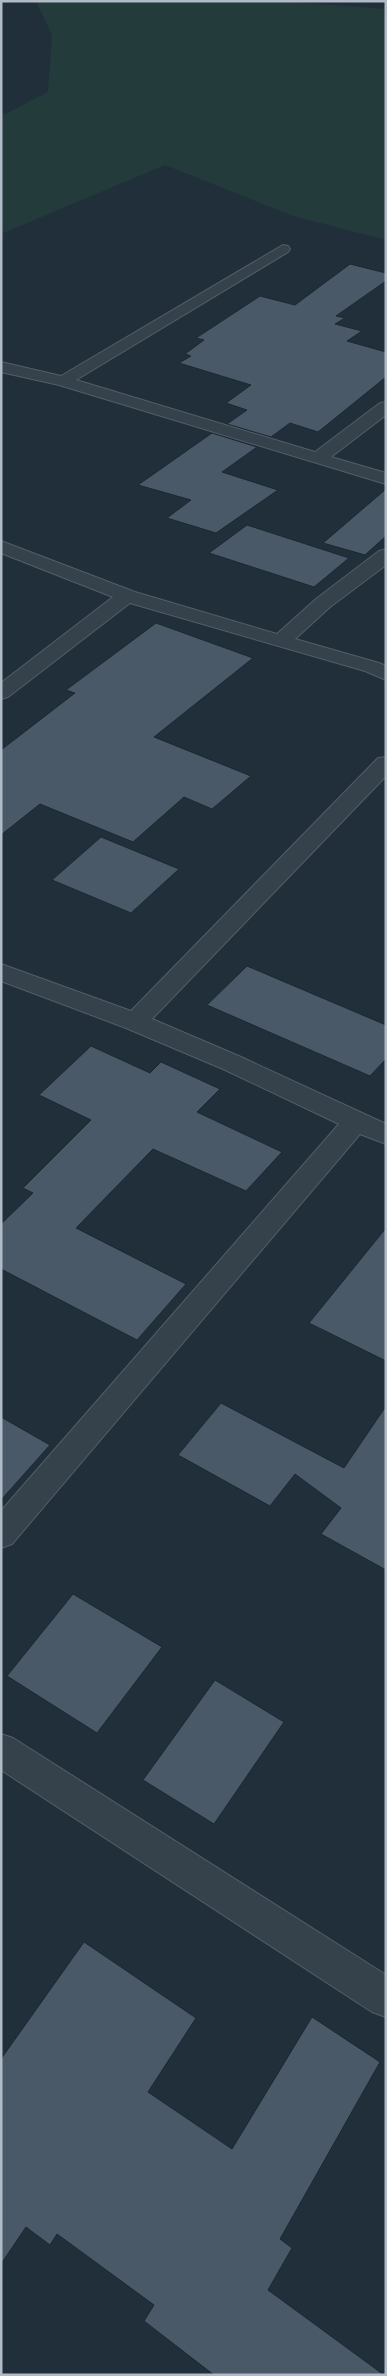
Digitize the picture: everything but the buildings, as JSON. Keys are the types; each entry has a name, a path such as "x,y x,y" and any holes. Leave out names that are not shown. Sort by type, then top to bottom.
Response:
{"street":[{"path":"63,382 283,248"},
{"path":"1,367 63,382 386,479"},
{"path":"318,458 386,407"},
{"path":"1,547 32,556 127,596 372,667 386,674"},
{"path":"282,640 323,603 386,555"},
{"path":"1,693 127,596"},
{"path":"135,1022 386,763"},
{"path":"1,972 135,1022 232,1063 386,1135"},
{"path":"1,1534 356,1121"},
{"path":"1,1750 386,1998"}],"green space":[{"path":"36,1 281,1 386,9 386,240 293,216 165,165 1,234 1,116 48,92 52,35"}]}
